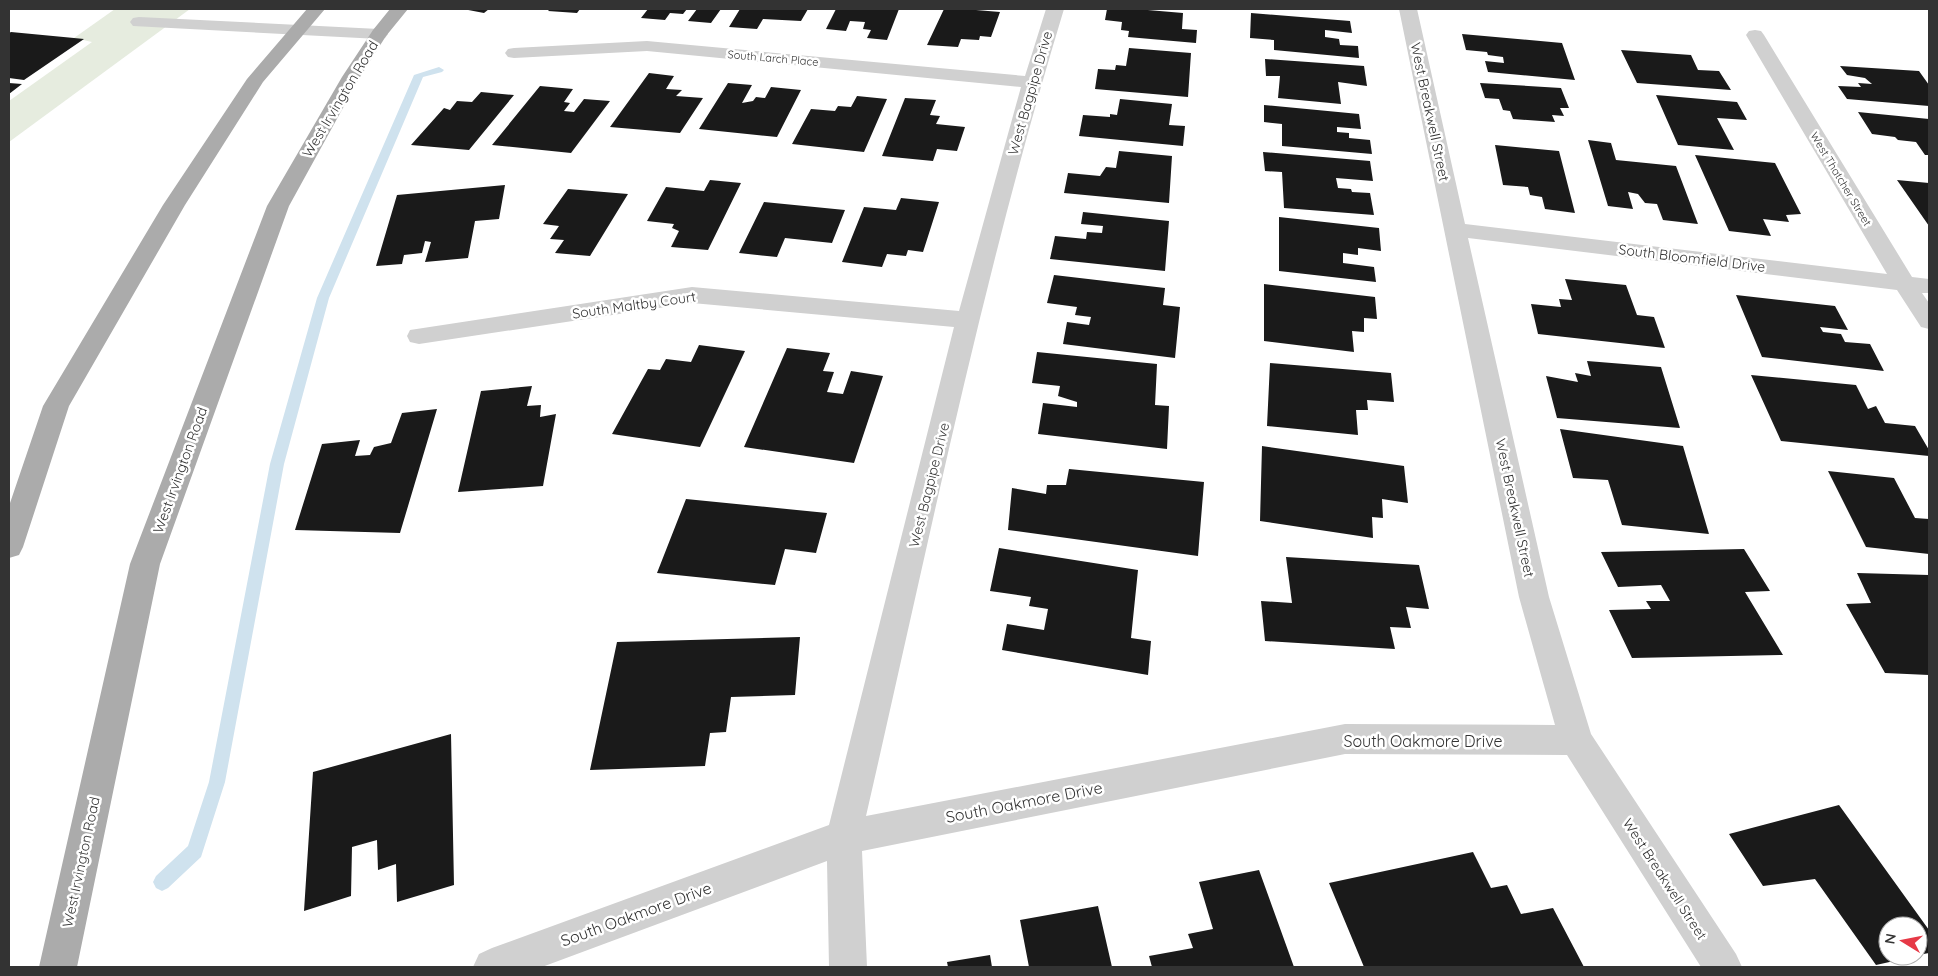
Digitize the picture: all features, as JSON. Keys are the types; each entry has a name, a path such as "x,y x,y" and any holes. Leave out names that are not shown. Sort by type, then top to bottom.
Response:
{"main road":[{"path":"9,547 56,406 174,205 256,79 296,30 316,9"},
{"name":"West Irvington Road","path":"58,967 145,564 278,206 351,78 379,34 399,9"}],"street":[{"name":"West Bagpipe Drive","path":"848,967 844,837 968,320 1032,82 1055,9"},
{"name":"West Breakwell Street","path":"1408,9 1534,597 1576,740 1723,967"},
{"path":"139,22 379,34"},
{"name":"West Thatcher Street","path":"1755,35 1904,283 1929,321"},
{"name":"South Larch Place","path":"514,53 647,46 1032,82"},
{"name":"South Bloomfield Drive","path":"1455,230 1929,286"},
{"name":"South Maltby Court","path":"419,336 692,295 968,320"},
{"name":"South Oakmore Drive","path":"492,967 844,837 1346,739 1576,740"}],"shaded area":[{"path":"115,9 190,9 9,142 9,101 92,42 74,38"}],"building":[{"path":"463,9 489,9 484,13"},
{"path":"550,9 580,9 577,13 548,11"},
{"path":"648,9 687,9 683,14 670,13 665,20 641,18"},
{"path":"697,9 721,9 711,23 688,21"},
{"path":"740,9 808,9 801,21 763,19 757,29 729,27"},
{"path":"836,9 899,9 887,40 867,38 871,30 863,29 865,22 850,21 846,31 826,29"},
{"path":"944,9 1000,12 991,37 980,36 979,40 961,39 958,47 927,45"},
{"path":"1107,9 1136,9 1183,13 1182,29 1197,30 1196,43 1128,37 1129,31 1121,30 1122,22 1105,20"},
{"path":"1251,13 1350,21 1352,33 1325,30 1325,37 1339,39 1340,45 1358,46 1359,58 1274,50 1274,40 1250,38"},
{"path":"9,33 84,39 24,80 9,78"},
{"path":"1462,34 1562,43 1575,80 1488,72 1485,61 1504,63 1503,57 1488,55 1487,52 1466,50"},
{"path":"1129,48 1191,53 1188,97 1095,89 1098,69 1115,70 1116,65 1126,66"},
{"path":"1621,50 1691,55 1698,70 1719,71 1731,90 1637,83"},
{"path":"1265,59 1364,66 1367,86 1338,82 1341,104 1278,98 1280,76 1266,76"},
{"path":"1840,66 1919,71 1929,85 1929,106 1847,99 1838,86 1861,87 1858,83 1872,84 1865,78 1847,75"},
{"path":"649,73 674,76 666,89 682,90 676,96 703,98 680,133 610,127"},
{"path":"9,83 22,84 9,94"},
{"path":"728,83 752,85 742,103 753,101 756,97 765,98 771,87 801,90 777,137 699,129"},
{"path":"1480,83 1561,88 1569,108 1560,108 1564,116 1552,115 1555,122 1513,119 1510,111 1503,110 1499,99 1485,98"},
{"path":"540,86 573,89 564,102 570,103 564,111 574,112 584,99 610,101 571,153 492,145"},
{"path":"481,92 514,95 469,150 411,145 444,108 450,110 457,101 472,102"},
{"path":"1656,95 1737,102 1747,120 1717,118 1734,150 1678,145"},
{"path":"857,96 887,99 864,152 792,144 811,109 835,111 838,106 851,107"},
{"path":"905,98 936,100 930,115 940,116 936,124 965,127 957,151 937,149 933,161 882,156"},
{"path":"1120,99 1172,104 1169,125 1185,126 1183,146 1079,136 1083,115 1110,117 1110,114 1117,115"},
{"path":"1264,105 1359,114 1361,129 1337,127 1337,132 1349,133 1349,138 1370,140 1372,154 1282,146 1282,124 1264,122"},
{"path":"1858,112 1929,119 1929,155 1925,155 1916,142 1872,134"},
{"path":"1588,140 1611,143 1616,160 1676,166 1698,224 1663,220 1657,204 1645,203 1638,194 1628,192 1633,209 1608,206"},
{"path":"1495,145 1559,151 1575,213 1545,209 1542,197 1530,195 1528,187 1503,185"},
{"path":"1119,151 1172,156 1169,203 1064,193 1068,173 1100,176 1106,167 1116,168"},
{"path":"1263,152 1370,161 1373,181 1336,178 1338,188 1351,189 1352,192 1370,193 1374,215 1284,208 1282,172 1265,171"},
{"path":"1695,155 1775,163 1801,214 1786,215 1789,222 1763,219 1771,236 1729,231"},
{"path":"710,180 741,183 708,250 671,247 679,231 672,228 674,224 647,221 666,187 704,191"},
{"path":"1897,180 1929,183 1929,226"},
{"path":"505,185 499,219 475,221 468,258 425,262 431,242 425,241 422,253 404,255 402,264 376,266 397,195"},
{"path":"568,189 628,194 590,256 555,253 564,240 550,239 559,226 543,224"},
{"path":"901,198 939,202 923,252 908,250 906,256 887,254 882,267 842,262 864,207 896,210"},
{"path":"764,202 845,210 832,243 785,238 777,257 739,253"},
{"path":"1083,212 1169,221 1165,271 1050,259 1055,236 1086,239 1087,232 1102,233 1103,226 1081,224"},
{"path":"1279,217 1379,228 1381,251 1358,248 1358,255 1343,253 1343,263 1374,267 1376,282 1279,271"},
{"path":"1054,275 1165,288 1163,305 1180,307 1175,358 1063,344 1067,322 1089,325 1091,317 1075,315 1077,307 1047,303"},
{"path":"1565,279 1626,285 1637,315 1654,317 1665,348 1538,334 1531,304 1561,307 1559,299 1572,300"},
{"path":"1264,284 1375,297 1377,319 1364,318 1364,332 1352,331 1354,352 1264,341"},
{"path":"1736,295 1835,306 1848,330 1820,327 1823,332 1841,334 1845,342 1870,344 1884,371 1762,357"},
{"path":"699,345 745,351 700,447 612,434 648,369 660,370 666,359 691,362"},
{"path":"787,348 830,353 823,371 834,372 827,392 843,394 851,371 883,376 854,463 744,447"},
{"path":"1037,352 1157,364 1155,405 1169,406 1167,449 1038,434 1043,403 1077,407 1077,402 1058,396 1060,386 1032,383"},
{"path":"1587,361 1661,367 1680,428 1557,418 1546,376 1578,382 1575,373 1591,376"},
{"path":"1270,363 1391,373 1394,402 1367,400 1368,410 1356,410 1358,435 1267,426"},
{"path":"1751,375 1856,385 1868,409 1876,406 1885,423 1915,426 1929,450 1929,456 1781,441"},
{"path":"532,386 527,406 541,405 540,417 556,414 543,486 458,492 481,391"},
{"path":"437,409 400,533 295,530 322,444 360,440 355,456 370,455 374,447 391,443 402,413"},
{"path":"1560,429 1683,446 1709,534 1622,525 1608,480 1573,478"},
{"path":"1262,446 1404,466 1408,503 1382,499 1383,518 1372,517 1373,538 1260,521"},
{"path":"1069,469 1204,482 1198,556 1008,530 1012,488 1046,494 1047,485 1066,485"},
{"path":"1828,471 1894,478 1915,518 1929,519 1929,554 1866,547"},
{"path":"686,499 827,513 816,553 785,549 775,585 657,573"},
{"path":"999,548 1138,570 1131,638 1151,641 1148,675 1002,650 1007,624 1044,630 1048,609 1029,606 1031,597 990,591"},
{"path":"1744,549 1770,591 1745,592 1783,655 1632,658 1609,610 1651,609 1646,601 1670,601 1661,585 1618,587 1601,552"},
{"path":"1286,557 1419,565 1429,609 1406,607 1411,628 1390,627 1395,649 1265,641 1261,601 1292,603"},
{"path":"1857,573 1929,575 1929,675 1885,673 1846,604 1871,603"},
{"path":"800,637 795,695 731,697 726,732 710,733 705,766 590,770 617,642"},
{"path":"451,734 454,885 397,902 396,864 378,870 377,840 352,847 351,896 304,911 313,772"},
{"path":"1839,805 1919,916 1878,916 1878,965 1876,965 1815,879 1763,886 1729,834"},
{"path":"1473,852 1491,888 1507,885 1521,914 1553,908 1584,967 1364,967 1329,883"},
{"path":"1259,870 1294,967 1152,967 1149,956 1193,948 1188,934 1213,929 1199,882"},
{"path":"1098,906 1112,967 1029,967 1020,920"},
{"path":"1928,929 1929,930 1928,953"},
{"path":"990,955 992,967 948,967 947,962"}],"waterway":[{"path":"162,882 195,851 217,782 277,464 323,298 419,75 439,70"}]}
